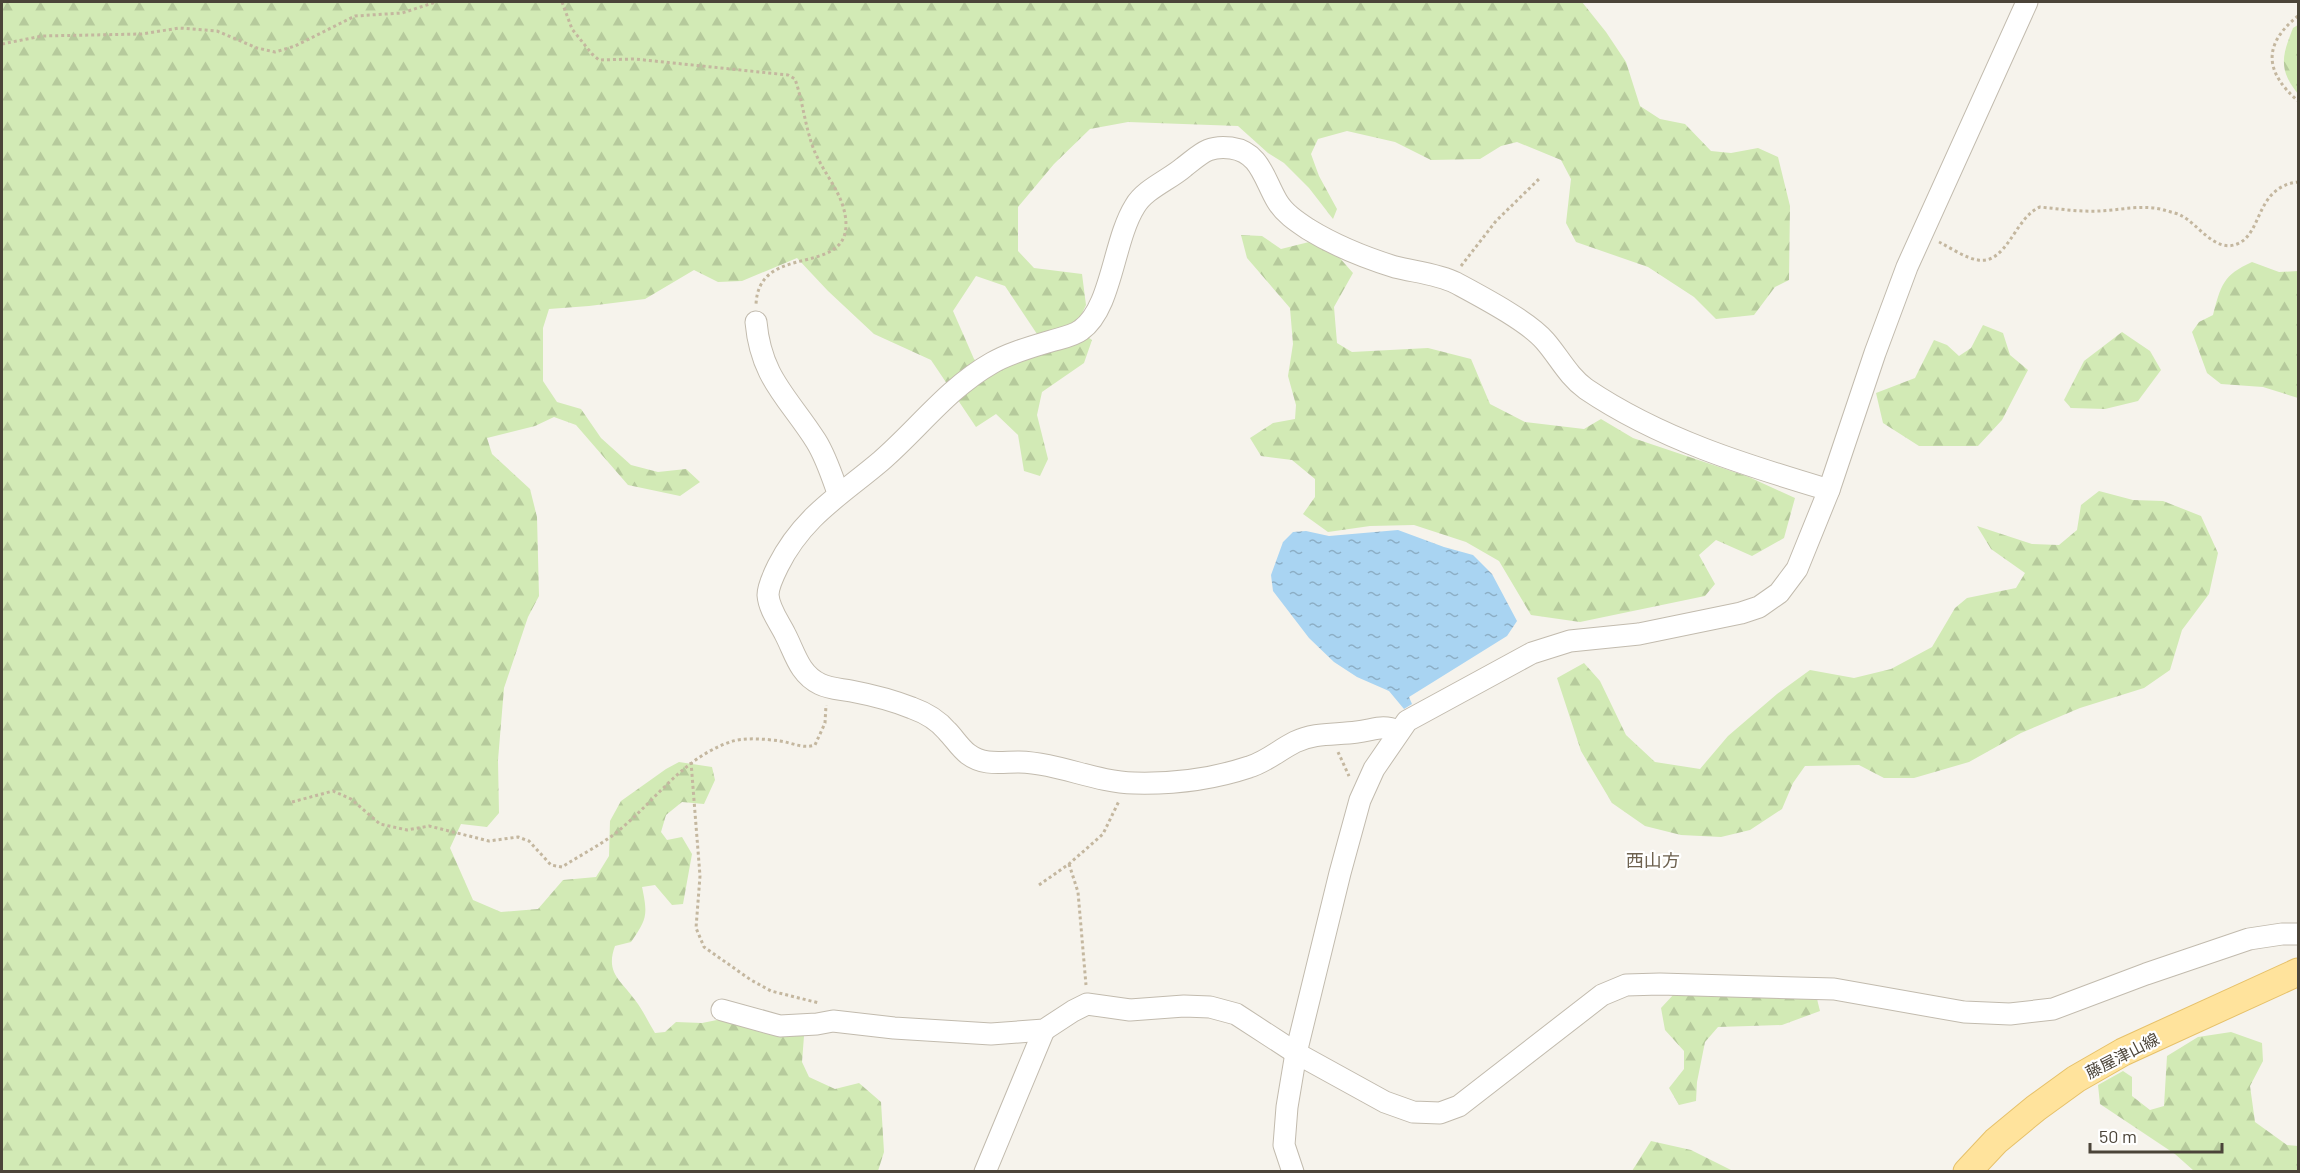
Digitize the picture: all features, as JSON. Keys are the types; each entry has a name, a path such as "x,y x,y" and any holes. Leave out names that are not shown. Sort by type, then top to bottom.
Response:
{"main road":[{"name":"藤屋津山線","path":"1968,1172 1996,1142 2036,1108 2076,1079 2123,1052 2298,972"}],"street":[{"path":"1829,490 1712,454 1658,430 1582,386 1566,370 1544,339 1519,320 1451,280 1396,267 1355,252 1311,231 1286,213 1252,156 1234,148 1209,148 1173,177 1140,198 1131,211 1116,250 1103,300 1092,319 1078,333 1036,345 996,361 960,385 881,461 838,493 803,526 788,547 773,577 768,594 773,612 788,639 793,656 805,674 816,683 887,698 936,718 965,753 980,760 992,763 1035,763 1130,783 1204,777 1241,770 1260,764 1295,742 1313,735 1359,732 1409,722 1532,652 1570,641 1639,634 1759,608 1779,593 1797,569 1829,490 1875,353 1922,232 2027,2"},
{"path":"756,322 762,359 777,388 816,442 838,493"},
{"path":"1293,1172 1284,1145 1287,1107 1296,1053 1360,800 1374,769 1409,722"},
{"path":"722,1010 780,1026 833,1021 894,1029 991,1034 1044,1030 1087,1004 1130,1010 1184,1006 1210,1007 1236,1014 1296,1053 1385,1102 1413,1112 1440,1113 1460,1106 1602,995 1626,985 1834,989 1964,1012 2010,1014 2053,1009 2249,939 2298,934"},
{"path":"985,1172 1044,1030"}],"path":[{"path":"2,44 42,36 142,34 179,28 217,32 257,48 275,52 295,46 355,16 402,13 436,2"},
{"path":"562,2 572,29 599,60 635,59 788,75 795,79 814,151 843,206 846,226 842,241 830,252 774,270 764,278 757,291 756,322"},
{"path":"2298,16 2284,28 2275,45 2272,60 2277,78 2298,101"},
{"path":"1451,280 1496,221 1540,178"},
{"path":"1922,232 1932,240 1977,260 1990,260 2003,250 2020,224 2032,211 2040,207 2098,211 2156,208 2182,216 2225,246 2237,244 2247,237 2267,201 2278,188 2298,182"},
{"path":"291,802 333,791 351,799 380,824 407,830 429,826 489,841 518,837 529,842 551,865 562,867 622,828 671,778 691,762 731,741 779,741 807,748 815,745 825,723 828,687"},
{"path":"1330,733 1360,800"},
{"path":"691,762 700,876 696,928 704,947 771,991 825,1005"},
{"path":"1039,885 1069,864 1103,834 1123,792 1130,783"},
{"path":"1069,864 1078,892 1087,1004"}],"green space":[{"path":"2,2 1582,2 1626,62 1640,106 1660,119 1685,124 1711,151 1731,153 1758,148 1778,157 1790,206 1789,280 1775,287 1754,315 1716,319 1694,297 1648,267 1576,242 1566,223 1571,179 1561,160 1517,142 1501,146 1480,159 1431,160 1395,142 1347,131 1318,139 1311,154 1319,176 1337,209 1333,219 1309,188 1284,163 1268,153 1238,126 1128,122 1090,129 1054,164 1018,207 1018,251 1034,268 1082,274 1086,305 1076,326 1037,334 1005,286 976,276 953,311 974,359 989,374 1085,335 1092,340 1084,363 1042,392 1037,415 1048,459 1040,476 1024,471 1018,435 996,414 976,427 931,360 874,334 797,258 742,281 718,282 694,270 645,299 549,309 543,328 543,381 557,402 581,409 601,438 631,465 658,472 686,469 700,482 680,496 628,485 576,425 554,417 535,426 487,438 492,454 530,489 537,517 539,596 528,617 504,688 498,760 499,813 487,827 461,824 450,848 473,900 501,912 538,909 563,880 596,877 609,856 610,821 621,801 679,762 712,767 715,780 704,804 682,802 666,815 661,832 667,840 682,837 692,854 683,904 672,905 655,885 642,887 645,904 643,922 631,942 615,946 612,955 613,970 641,1008 655,1033 665,1032 676,1022 702,1023 722,1019 804,1036 802,1062 809,1077 835,1089 859,1083 881,1102 884,1152 878,1171 2,1172"},
{"path":"2298,25 2298,94 2287,77 2284,55 2293,28"},
{"path":"1241,235 1262,236 1281,249 1313,241 1338,256 1353,273 1334,307 1337,343 1352,352 1428,348 1471,359 1490,404 1525,422 1584,429 1601,419 1633,438 1749,477 1795,498 1784,538 1752,556 1716,540 1699,555 1715,584 1705,596 1580,622 1531,615 1499,561 1466,542 1414,525 1370,526 1328,532 1303,514 1315,497 1315,479 1292,460 1261,456 1250,438 1273,423 1295,419 1296,405 1288,376 1293,344 1290,308 1247,258"},
{"path":"2252,262 2279,272 2298,271 2298,398 2263,387 2221,384 2207,373 2192,332 2199,322 2213,315 2221,288 2229,277"},
{"path":"1983,325 2003,333 2010,355 2028,370 2002,420 1978,446 1919,446 1883,423 1876,393 1915,378 1934,340 1947,345 1959,356 1971,348"},
{"path":"2122,332 2150,351 2161,370 2138,401 2105,409 2071,408 2064,400 2084,361"},
{"path":"2099,491 2133,500 2163,501 2201,516 2218,553 2209,594 2182,630 2170,670 2144,688 2080,708 2021,733 1969,762 1914,778 1884,778 1859,765 1805,766 1793,783 1782,809 1750,830 1721,837 1681,835 1645,826 1612,803 1581,751 1557,678 1584,663 1600,681 1626,735 1655,762 1700,769 1728,736 1777,694 1810,670 1854,678 1891,669 1932,647 1955,608 1967,598 2016,588 2025,573 1991,549 1977,526 2032,544 2059,545 2077,530 2081,505"},
{"path":"1674,994 1817,999 1820,1011 1782,1025 1718,1027 1705,1042 1697,1082 1696,1101 1679,1105 1669,1088 1684,1069 1684,1051 1665,1030 1661,1008"},
{"path":"2231,1032 2262,1043 2263,1061 2250,1086 2255,1122 2287,1145 2298,1146 2298,1171 2194,1171 2175,1154 2100,1104 2098,1085 2123,1071 2132,1077 2132,1096 2150,1110 2164,1106 2167,1056 2198,1037"},
{"path":"1651,1141 1691,1150 1733,1171 1632,1171"}],"water":[{"path":"1398,530 1473,555 1492,574 1517,621 1507,636 1409,697 1412,704 1404,709 1389,691 1357,677 1334,662 1309,638 1273,591 1271,575 1283,542 1293,532 1306,531 1329,536"}],"district":[{"name":"西山方","path":"1653,860"}]}
